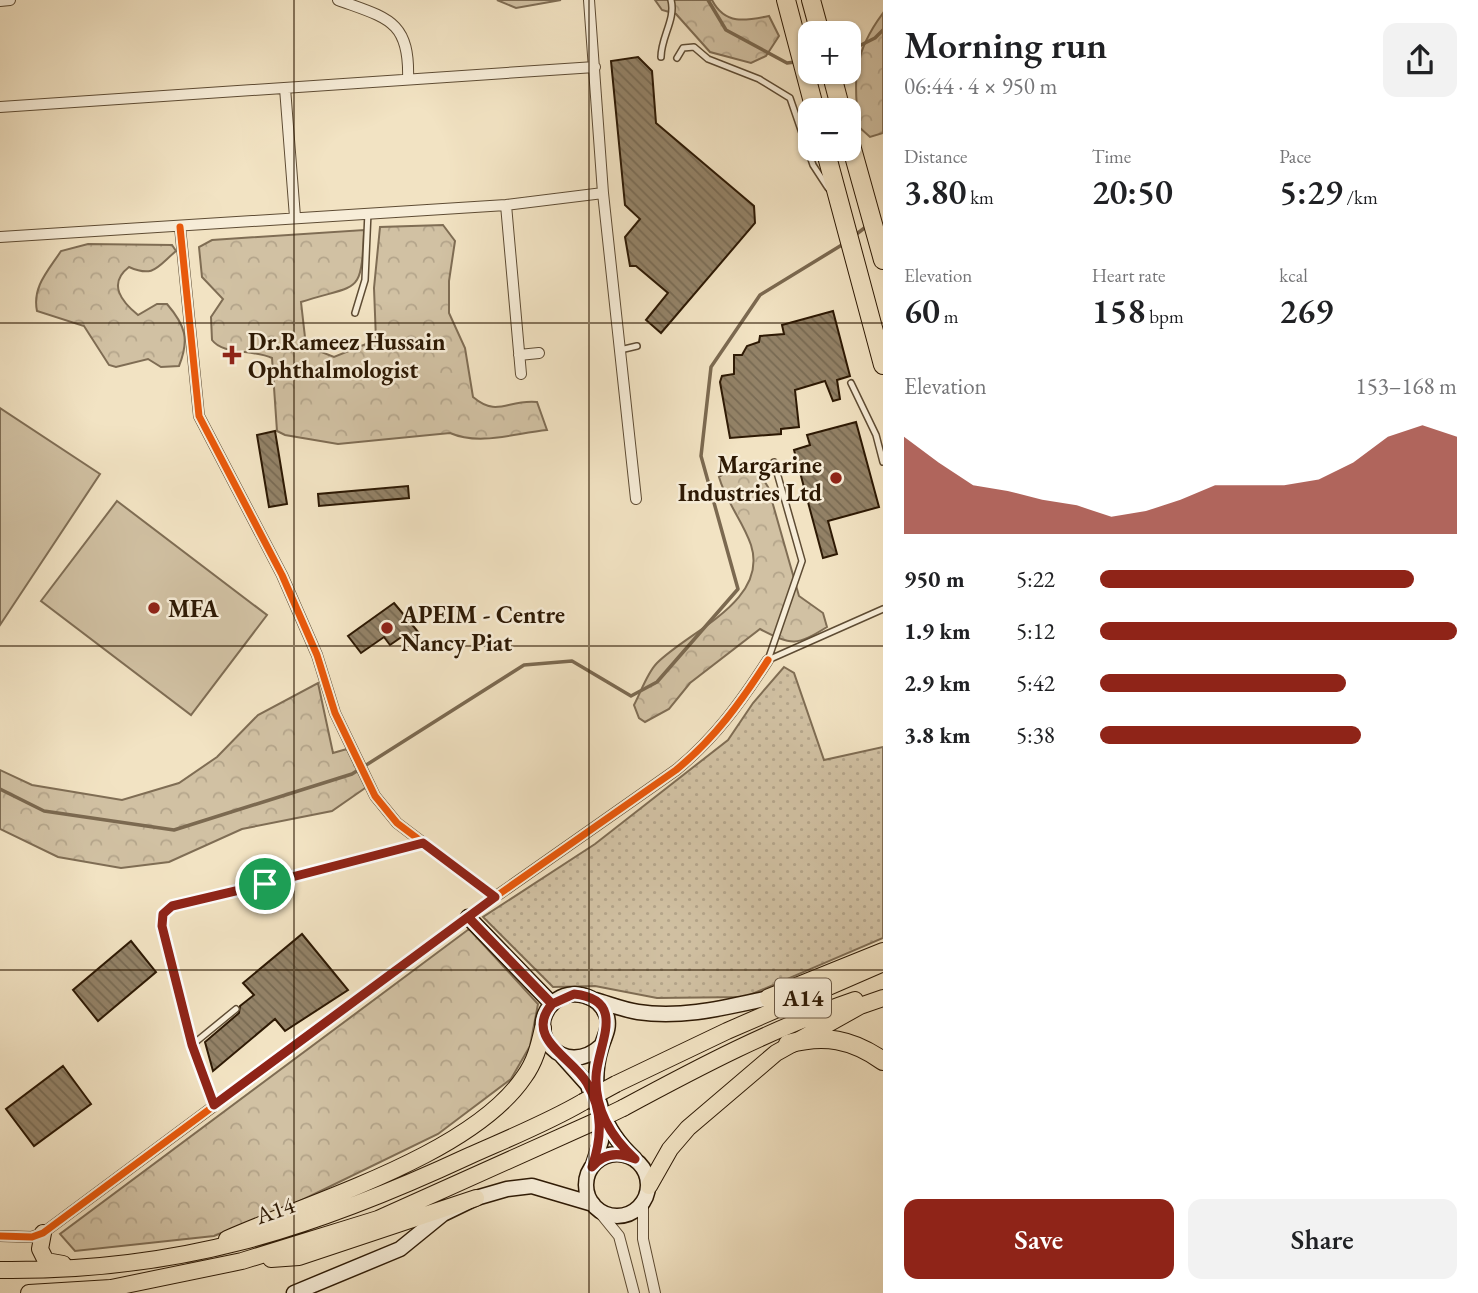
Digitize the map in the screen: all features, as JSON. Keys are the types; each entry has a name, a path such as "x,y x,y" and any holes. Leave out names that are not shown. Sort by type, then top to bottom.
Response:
{"highway":[{"path":"786,0 812,98"},
{"path":"811,0 817,21"},
{"path":"828,161 883,365"},
{"path":"855,161 883,260"},
{"path":"769,998 882,960"},
{"path":"788,1044 811,1038 847,1041 883,1061"}],"main road":[{"name":"A14","path":"0,1270 81,1268 168,1260 254,1241 381,1197 727,1031 882,960"},
{"name":"A14","path":"29,1293 111,1288 242,1261 378,1219 594,1122 736,1047 803,1018 879,994"},
{"path":"649,1186 670,1149 688,1128 788,1044 879,994"},
{"path":"197,1254 435,1150 478,1121 523,1079 538,1051 543,1028"},
{"path":"242,1261 299,1256 476,1198"},
{"path":"43,1233 40,1249 46,1261 81,1268"},
{"path":"21,1270 43,1233"}],"street":[{"path":"0,1 10,0"},
{"path":"338,0 381,16 402,33 409,52 408,79"},
{"path":"589,0 603,193 636,499"},
{"path":"0,107 595,67"},
{"path":"285,88 295,217"},
{"path":"0,237 506,205 603,193"},
{"path":"506,205 521,374"},
{"path":"180,227 199,416 282,575 317,655 335,713 375,796 397,823 495,897"},
{"path":"519,355 539,353"},
{"path":"0,1236 32,1237 43,1233 495,897 654,786 705,746 726,722 768,660"},
{"path":"468,917 552,1004"},
{"path":"634,1293 619,1236 595,1207 586,1182 602,1133 588,1085 546,1041 544,1020 552,1004 574,994 637,1012 654,1013 691,1013 769,998"},
{"path":"594,999 602,1007 608,1027 601,1046 596,1078 600,1105 609,1132 643,1166 649,1186 643,1203 643,1239 655,1293"},
{"path":"562,1056 583,1058 601,1046"},
{"path":"592,1167 604,1157 614,1154 635,1159"},
{"path":"294,1293 400,1249 443,1214 476,1198 507,1189 532,1186 595,1207 606,1215 625,1216 643,1203"}],"lane":[{"path":"661,57 662,38 671,20 671,0"},
{"path":"677,58 682,48 694,47 708,59 759,79 790,98 813,165 844,215"},
{"path":"355,313 365,280 368,212"},
{"path":"620,349 637,346"},
{"path":"851,383 876,435 883,461"},
{"path":"768,660 802,561 775,462"},
{"path":"768,660 883,609"},
{"path":"214,1105 192,1045 162,926 163,914 172,906 333,869 423,843"},
{"path":"192,1045 236,1009"}],"green space":[{"path":"497,0 561,0 516,8"},
{"path":"655,0 712,0 723,14 736,19 769,16 779,36 766,56 751,63 710,52 676,14 662,10"},
{"path":"883,13 883,133 870,137 861,129 861,98 856,98 856,84 861,84 861,54 873,27"},
{"path":"443,225 455,241 449,281 449,313 465,348 473,397 496,407 537,402 547,430 485,439 450,433 338,444 285,435 277,431 272,358 223,348 212,340 211,317 223,299 202,277 199,247 212,240 364,230 361,267 354,284 346,289 301,302 306,346 334,357 376,340 374,288 380,227"},
{"path":"88,244 172,245 176,251 159,266 150,271 129,267 122,273 118,286 122,299 138,315 157,304 167,304 184,333 184,348 179,366 161,367 148,359 116,367 109,365 84,326 37,311 39,287 61,251"},
{"path":"0,408 100,474 0,625"},
{"path":"731,469 753,472 761,477 768,487 799,596 823,613 827,627 808,638 794,642 780,639 760,629 690,683 669,709 645,722 639,718 634,705 653,667 723,613 738,599 748,583 753,565 751,545 719,477"},
{"name":"MFA","path":"117,501 267,615 191,715 41,601"},
{"path":"784,667 794,673 824,760 883,747 883,938 745,997 657,998 595,986 553,987 483,917 595,844 728,740 753,703"},
{"path":"318,683 333,753 347,749 368,786 332,811 242,829 169,862 121,868 58,857 0,829 0,770 32,785 122,800 179,783 217,757 258,715"},
{"path":"469,929 538,1004 530,1046 511,1079 438,1134 298,1202 214,1236 75,1251 60,1234"}],"building":[{"path":"638,57 652,71 656,123 754,206 755,223 661,333 646,320 668,293 636,266 630,266 625,237 640,219 625,205 611,61"},
{"path":"833,311 850,376 837,380 840,399 833,401 825,381 795,390 799,427 781,429 781,434 730,438 720,382 722,376 734,374 734,355 742,355 747,346 759,342 760,336 784,334 782,325"},
{"name":"Margarine Industries Ltd","path":"856,422 879,507 828,521 837,554 823,558 794,450 810,445 807,435"},
{"path":"275,431 287,504 269,507 257,435"},
{"path":"408,486 409,498 319,506 318,494"},
{"name":"APEIM - Centre Nancy Piat","path":"394,603 419,633 406,641 403,636 390,645 384,637 361,653 348,636"},
{"path":"302,934 348,990 285,1031 275,1019 213,1071 205,1042 239,1013 240,1006 254,995 243,983"},
{"path":"131,941 156,972 98,1021 73,990"},
{"path":"63,1066 91,1104 34,1146 6,1109"}],"waterway":[{"path":"708,0 726,30 787,63 795,62"},
{"path":"861,45 875,38 883,30"},
{"path":"854,236 867,226"},
{"path":"0,789 44,811 174,830 352,774 524,665 572,661 631,696 657,682 738,589 701,456 711,367 760,295 845,243"}],"cycle path":[{"path":"180,227 199,416 282,575 317,655 335,713 375,796 397,823 495,897"},
{"path":"0,1236 32,1237 43,1233 495,897 676,770 726,719 768,660"}],"place":[{"name":"Dr.Rameez Hussain Ophthalmologist","path":"232,355"},
{"name":"Margarine Industries Ltd","path":"836,478"},
{"name":"MFA","path":"154,608"},
{"name":"APEIM - Centre Nancy Piat","path":"387,628"}],"route":[{"path":"265,884 172,906 163,914 162,926 192,1045 214,1105 468,917 510,961 552,1004 564,996 574,994 594,999 602,1007 608,1027 601,1046 596,1078 600,1105 609,1132 635,1159 625,1154 614,1154 604,1157 592,1167 602,1133 588,1085 577,1070 546,1041 544,1020 552,1004 468,917 495,897 423,843 333,869 265,884"}]}
